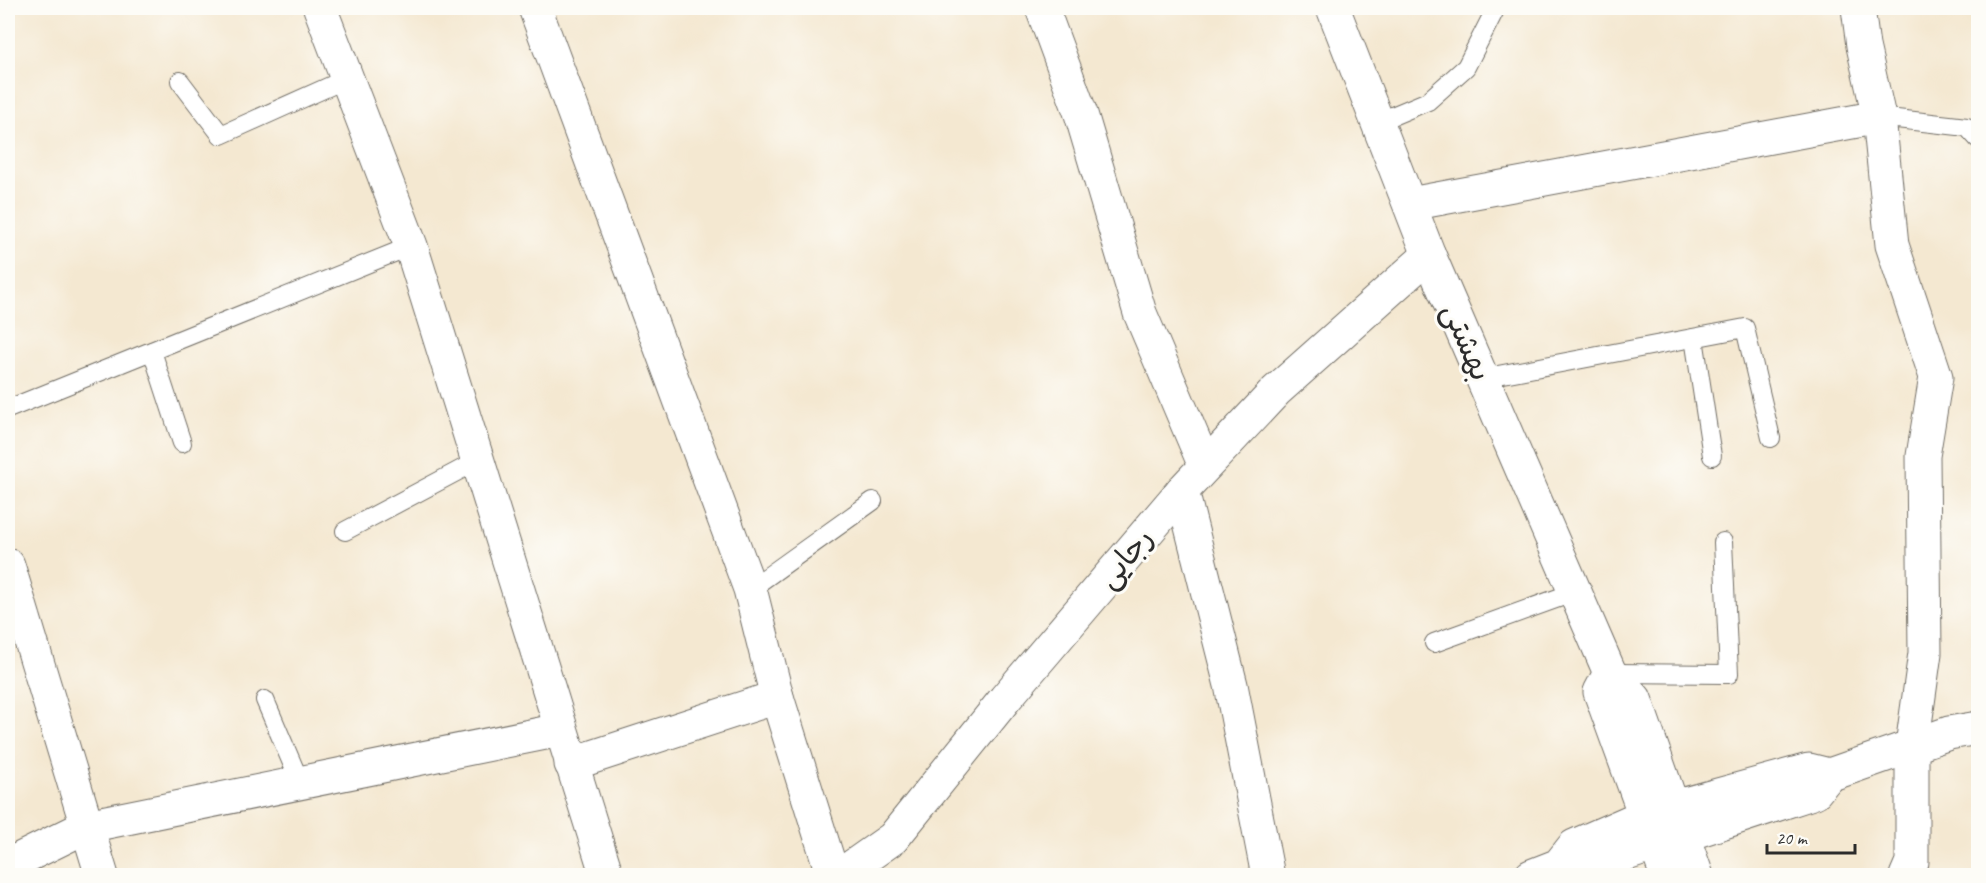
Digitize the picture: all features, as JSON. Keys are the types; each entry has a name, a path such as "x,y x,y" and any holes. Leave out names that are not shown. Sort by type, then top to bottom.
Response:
{"street":[{"path":"320,8 411,246 607,876"},
{"path":"535,8 750,589 777,697 833,876"},
{"path":"1042,8 1081,114 1140,314 1205,466"},
{"name":"بهشتی","path":"1333,8 1429,255 1610,673"},
{"path":"1858,8 1863,46 1879,117 1892,245 1936,377 1923,456 1925,653 1912,746 1912,862 1906,876"},
{"path":"1410,204 1879,117"},
{"name":"رجایی","path":"839,876 893,838 1005,699 1182,491 1276,391 1429,255"},
{"path":"1182,491 1231,685 1268,876"},
{"path":"8,566 102,876"},
{"path":"1610,673 1600,692 1664,825 1697,876"},
{"path":"571,764 777,697"},
{"path":"1545,870 1574,846 1815,792 1829,775 1949,733 1978,728"},
{"path":"8,866 87,826 560,730"},
{"path":"1664,825 1667,876"}],"lane":[{"path":"1378,122 1428,101 1466,67 1496,8"},
{"path":"180,81 221,135 348,78"},
{"path":"1879,117 1967,127 1978,139"},
{"path":"8,409 411,246"},
{"path":"1482,378 1745,328 1771,438"},
{"path":"1694,338 1712,456"},
{"path":"152,351 182,443"},
{"path":"345,531 477,461"},
{"path":"750,589 873,501"},
{"path":"1610,673 1729,674 1723,542"},
{"path":"1434,643 1575,592"},
{"path":"265,700 300,782"}]}
